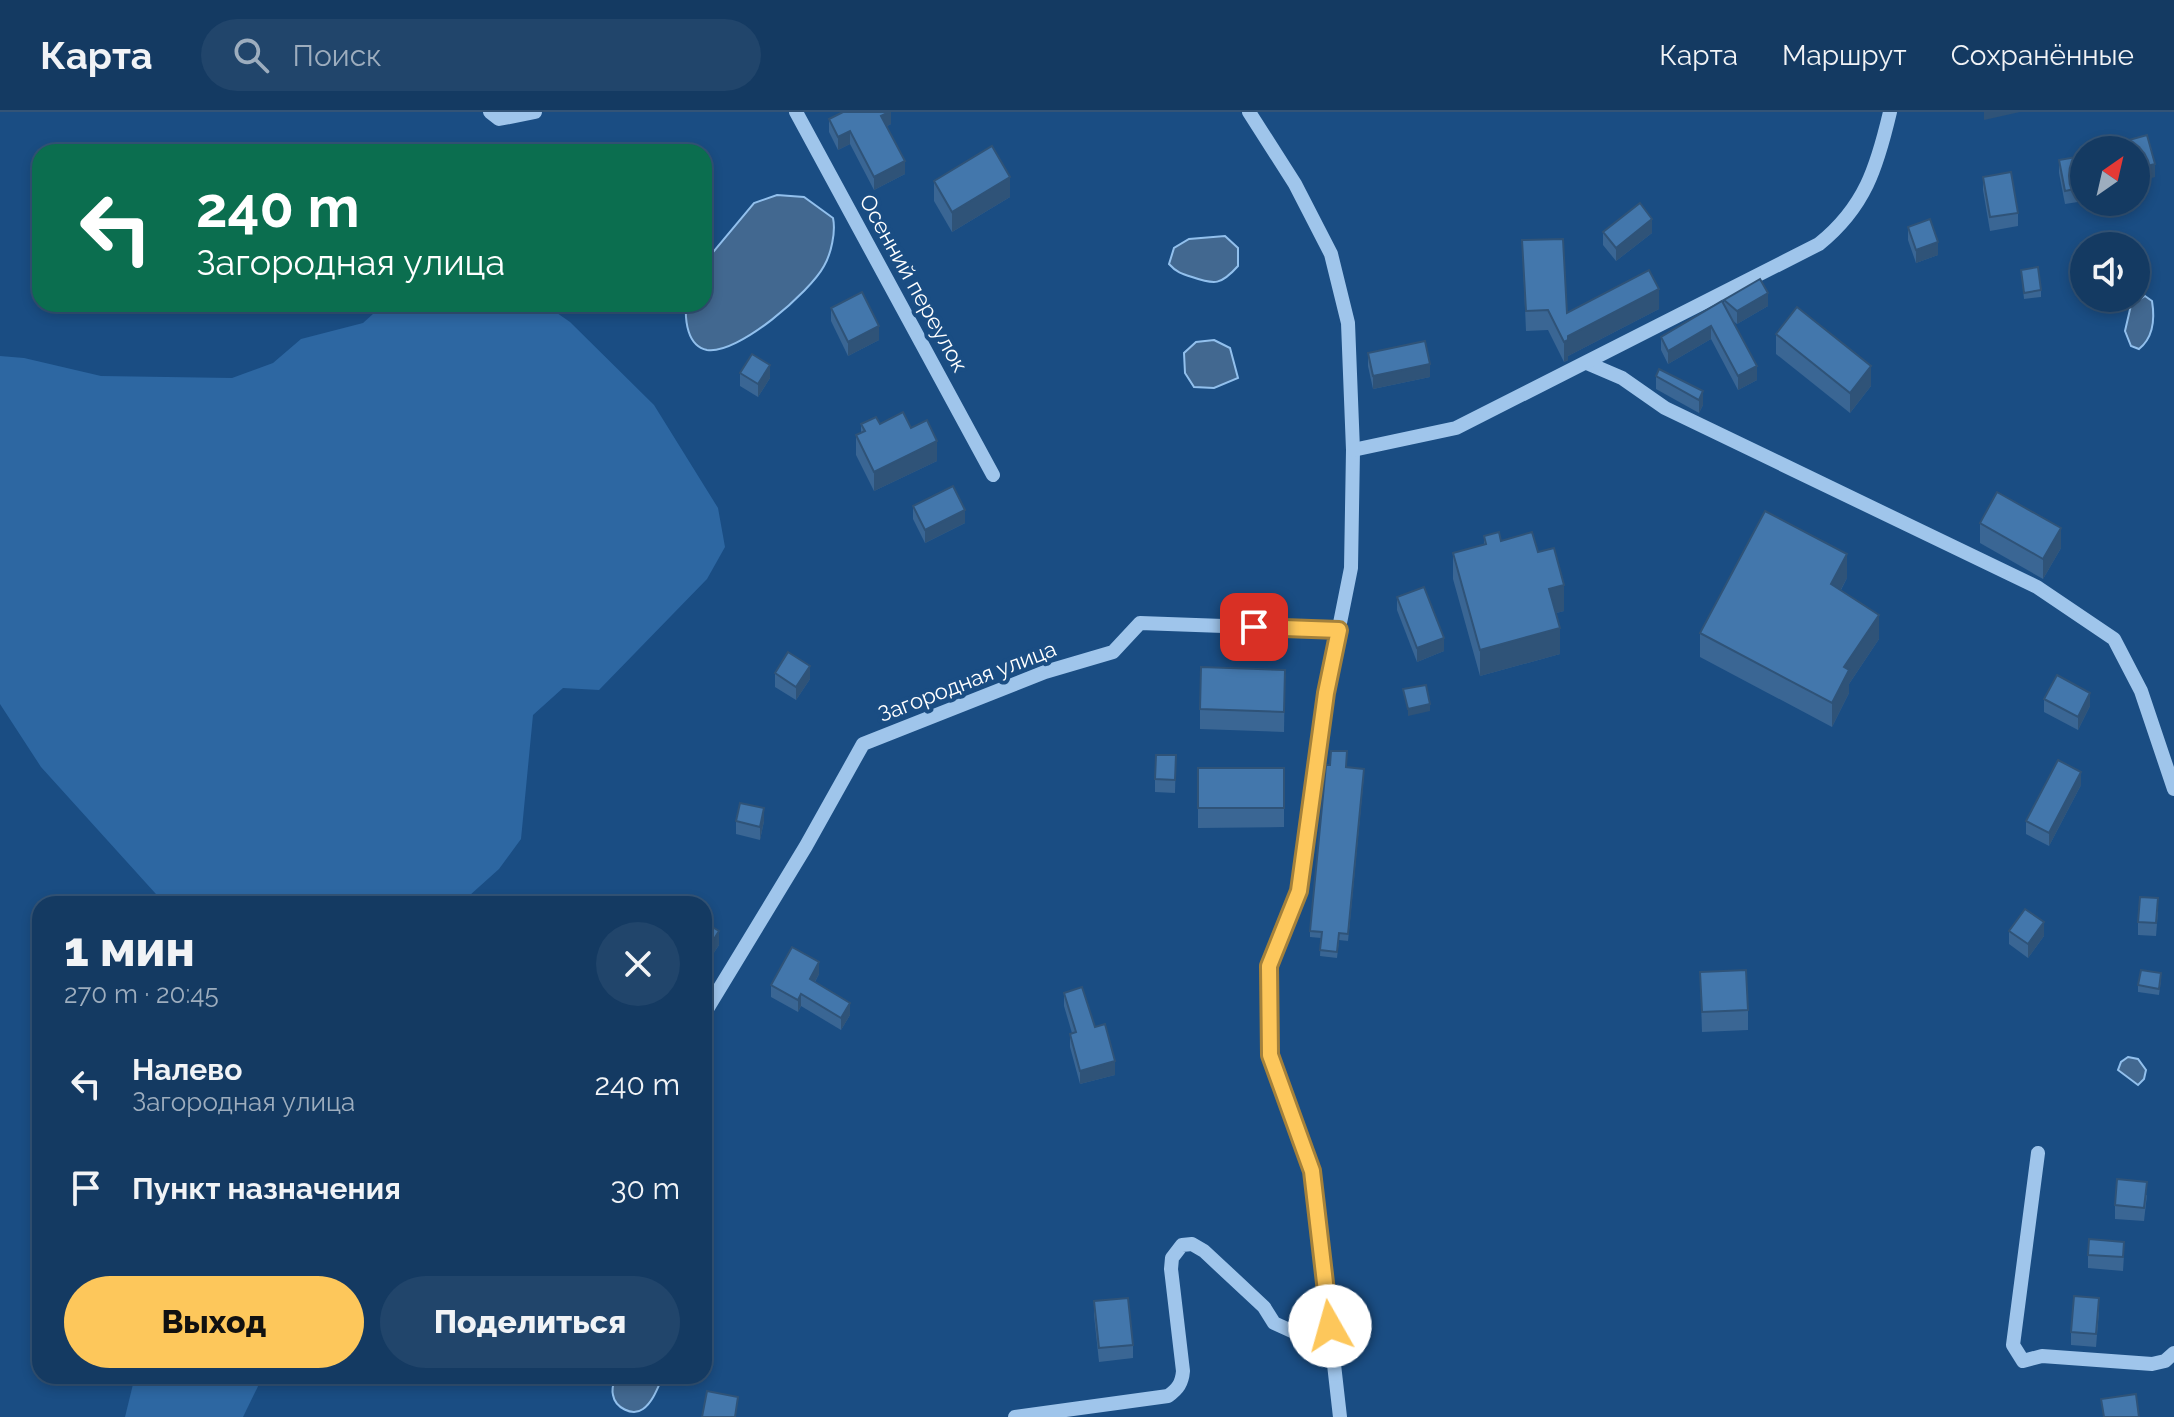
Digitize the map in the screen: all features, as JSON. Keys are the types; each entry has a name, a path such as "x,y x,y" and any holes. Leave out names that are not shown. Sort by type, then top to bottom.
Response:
{"street":[{"path":"490,112 499,119 535,112"},
{"name":"Осенний переулок","path":"796,112 993,475"},
{"path":"1249,112 1295,184 1331,254 1348,323 1353,450 1351,568 1326,693 1299,891 1269,966 1270,1055 1312,1171 1340,1417"},
{"path":"1353,450 1456,428 1819,244 1855,210 1881,153 1890,112"},
{"path":"1587,363 1622,378 1665,408 2037,587 2114,639 2141,691 2174,789"},
{"name":"Загородная улица","path":"712,1001 806,846 863,744 1045,672 1113,652 1140,623 1339,630"},
{"path":"2038,1153 2013,1345 2023,1361 2042,1356 2152,1364 2165,1361 2174,1353"},
{"path":"1015,1417 1168,1396 1176,1391 1183,1371 1171,1269 1172,1258 1182,1245 1192,1244 1204,1251 1264,1307 1274,1323 1296,1333 1313,1336 1330,1326"}],"shaded area":[{"path":"777,195 804,197 833,218 833,236 827,261 804,291 772,320 736,343 720,349 700,348 691,338 686,312 712,312 712,253 754,203"},
{"path":"1225,236 1238,248 1238,266 1222,280 1200,280 1179,272 1169,264 1174,248 1189,239"},
{"path":"2150,300 2152,301 2153,321 2144,344 2139,349 2131,346 2125,331 2129,312 2150,312"},
{"path":"375,312 556,312 570,322 654,405 718,508 725,547 707,579 599,690 563,688 533,715 521,839 499,869 469,896 158,896 41,767 0,704 0,356 24,358 101,376 232,378 273,363 301,339 363,323"},
{"path":"1214,340 1230,348 1238,378 1214,388 1194,387 1185,373 1184,353 1196,342"},
{"path":"2128,1057 2138,1059 2146,1070 2144,1079 2138,1085 2118,1070 2121,1062"},
{"path":"133,1384 259,1384 243,1417 125,1417"},
{"path":"614,1384 659,1384 650,1402 634,1412 625,1410 617,1403 612,1390"}],"building":[{"path":"843,112 889,112 881,116 905,161 874,177 850,131 838,137 829,119"},
{"path":"992,146 1010,177 952,212 934,181"},
{"path":"2150,146 2155,164 2150,165"},
{"path":"2070,158 2070,190 2065,191 2059,160"},
{"path":"2011,172 2018,213 1990,217 1983,177"},
{"path":"1640,203 1652,219 1616,248 1603,232"},
{"path":"1930,219 1938,242 1916,250 1908,227"},
{"path":"1563,239 1567,313 1649,270 1659,289 1568,336 1564,342 1548,310 1526,311 1522,240"},
{"path":"2038,267 2041,290 2024,293 2021,270"},
{"path":"1760,279 1768,293 1737,311 1724,300"},
{"path":"862,292 879,326 848,342 831,308"},
{"path":"1722,301 1757,366 1738,376 1711,326 1668,351 1661,337"},
{"path":"1797,307 1871,366 1850,393 1776,334"},
{"path":"1425,341 1430,364 1373,376 1368,353"},
{"path":"752,354 770,365 758,384 740,373"},
{"path":"1659,369 1703,391 1699,400 1656,376"},
{"path":"903,412 911,428 927,420 937,441 874,472 856,435 865,431 861,424 876,417 880,424"},
{"path":"953,486 965,510 925,530 913,506"},
{"path":"1997,492 2061,528 2043,559 1980,523"},
{"path":"1765,511 1847,554 1831,584 1879,615 1844,667 1849,670 1832,703 1700,633"},
{"path":"1499,532 1501,541 1532,532 1538,552 1554,548 1564,585 1549,589 1560,628 1480,650 1453,553 1486,544 1484,536"},
{"path":"1424,587 1444,638 1417,648 1397,597"},
{"path":"788,652 810,666 796,687 775,673"},
{"path":"1201,667 1285,670 1284,712 1200,709"},
{"path":"2057,675 2090,693 2078,717 2044,699"},
{"path":"1426,685 1430,704 1408,709 1403,689"},
{"path":"1331,751 1347,751 1346,767 1364,769 1348,934 1339,933 1337,952 1320,950 1322,932 1310,931 1326,765 1330,765"},
{"path":"1156,755 1176,755 1175,780 1155,779"},
{"path":"2058,760 2081,772 2049,833 2026,821"},
{"path":"1198,768 1284,768 1284,808 1198,808"},
{"path":"740,803 764,808 760,827 736,821"},
{"path":"2140,897 2158,898 2156,923 2138,922"},
{"path":"2025,909 2044,922 2028,944 2009,931"},
{"path":"712,927 719,931 712,942"},
{"path":"792,947 819,962 810,979 850,1003 841,1018 801,994 798,1000 771,985"},
{"path":"1746,970 1748,1010 1702,1012 1700,972"},
{"path":"2141,970 2161,973 2159,989 2138,985"},
{"path":"1082,987 1095,1027 1105,1024 1115,1061 1080,1071 1070,1034 1076,1032 1064,993"},
{"path":"2117,1179 2147,1182 2144,1208 2115,1205"},
{"path":"2089,1239 2124,1242 2123,1257 2088,1255"},
{"path":"2074,1296 2099,1298 2096,1334 2071,1332"},
{"path":"1128,1298 1133,1345 1099,1348 1094,1301"},
{"path":"707,1391 738,1397 735,1417 702,1417"},
{"path":"2136,1394 2139,1417 2104,1417 2101,1399"}],"route":[{"path":"1254,627 1339,630 1326,693 1299,891 1269,966 1270,1055 1312,1171 1330,1326"}]}
